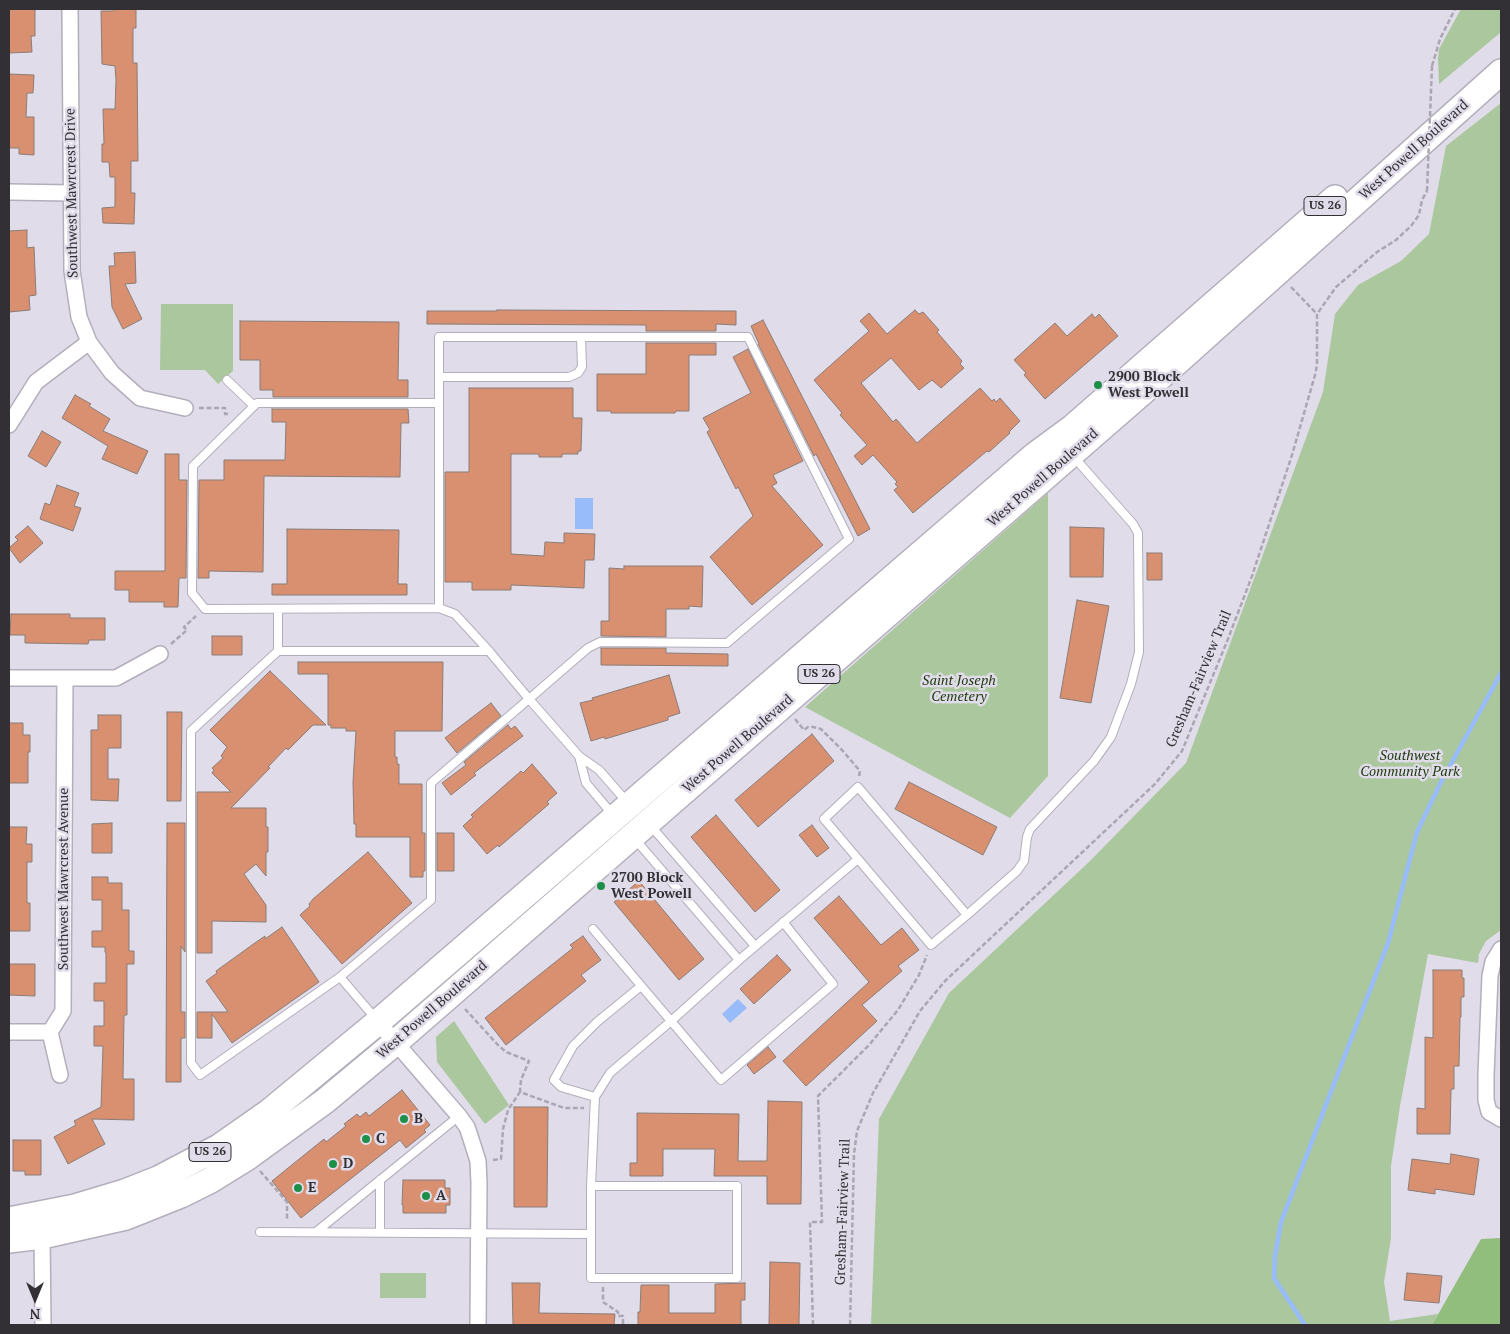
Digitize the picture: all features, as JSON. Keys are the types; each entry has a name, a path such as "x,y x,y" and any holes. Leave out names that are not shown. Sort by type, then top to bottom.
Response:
{"main road":[{"name":"West Powell Boulevard","path":"9,1240 42,1236 126,1217 158,1206 209,1181 248,1157 326,1101 452,993 631,821 1028,462 1063,447 1073,427 1501,53"},
{"name":"West Powell Boulevard","path":"9,1220 75,1207 125,1192 189,1164 251,1126 378,1022 631,821 783,705 1063,447 1278,272 1501,72"}],"street":[{"name":"Southwest Mawrcrest Drive","path":"70,9 72,271 79,317 89,342 112,373 140,398 185,408"},
{"path":"9,192 71,193"},
{"path":"9,425 36,382 89,342"},
{"path":"9,678 116,678 160,654"},
{"name":"Southwest Mawrcrest Avenue","path":"50,1032 64,1011 65,678"},
{"path":"1497,955 1489,996 1486,1100 1489,1112 1501,1119"},
{"path":"378,1022 459,1116 466,1127 478,1161 478,1325"},
{"path":"9,1032 50,1032 60,1076"},
{"path":"42,1236 43,1325"}],"lane":[{"path":"439,608 439,336 748,337 849,539 727,643 600,642 588,648 431,783 431,900 340,977 200,1075 191,1062 191,731 278,651 489,652"},
{"path":"439,377 569,377 578,373 582,367 581,337"},
{"path":"227,380 254,406"},
{"path":"439,404 258,403 254,406 193,466 192,593 205,609 439,608 455,614 579,756 599,770 631,821 739,960"},
{"path":"967,915 858,787 824,819 931,945 967,915 1017,871 1024,861 1030,829 1094,760 1110,737 1131,684 1139,652 1138,533 1133,524 1063,447"},
{"path":"278,609 278,651"},
{"path":"579,756 586,783 631,821 755,946"},
{"path":"591,1186 737,1186 737,1278 591,1278 591,1186 593,1108 595,1097 610,1073 858,859"},
{"path":"593,929 721,1080 833,984 783,922"},
{"path":"340,977 378,1022"},
{"path":"595,1097 561,1087 554,1080 573,1046 597,1022 641,986"},
{"path":"316,1232 459,1116"},
{"path":"380,1180 380,1232"},
{"path":"260,1232 591,1234"}],"path":[{"path":"1278,272 1317,314 1331,291 1411,226 1418,215 1426,191 1432,66 1440,39 1455,9"},
{"name":"Gresham-Fairview Trail","path":"850,1325 854,1154 857,1131 863,1114 920,1011 945,981 1156,784 1182,751 1249,585 1292,456 1317,365 1317,314"},
{"path":"185,408 225,408 225,414 246,414"},
{"path":"160,654 187,630 184,627 205,609"},
{"path":"783,705 804,730 813,726 820,729 842,750 860,772 858,787"},
{"path":"813,1325 810,1222 822,1222 818,1096 869,1045 898,1010 919,975 931,945"},
{"path":"452,993 498,1045 506,1052 529,1061 521,1080 520,1092 508,1110 503,1129 501,1159 478,1161"},
{"path":"520,1092 564,1108 593,1108"},
{"path":"248,1157 286,1202 286,1232"},
{"path":"603,1278 603,1302 618,1312 618,1316 623,1316 623,1325"}],"green space":[{"path":"1461,9 1501,9 1501,32 1439,84 1439,49"},
{"name":"Southwest Community Park","path":"1501,103 1501,930 1486,941 1479,954 1478,963 1428,954 1391,1166 1391,1238 1384,1282 1390,1321 1438,1314 1432,1325 871,1325 879,1119 949,993 1089,862 1186,763 1323,392 1335,314 1358,285 1401,261 1429,234 1446,146"},
{"path":"161,304 233,304 233,371 218,384 205,370 160,370"},
{"name":"Saint Joseph Cemetery","path":"1048,493 1048,776 1010,818 805,707"},
{"path":"454,1021 509,1105 485,1124 437,1062 436,1037"},
{"path":"1501,1238 1501,1325 1432,1325 1481,1239"},
{"path":"380,1273 426,1273 426,1298 380,1298"}],"water":[{"path":"575,498 593,498 593,529 575,529"},
{"path":"738,999 747,1008 730,1023 722,1014"}],"building":[{"path":"9,9 35,9 35,36 31,36 32,52 9,53"},
{"path":"114,9 136,9 136,28 133,28 133,63 137,63 138,161 131,161 131,193 135,193 134,224 103,223 102,208 115,207 115,177 110,177 109,162 102,162 102,144 104,144 103,109 115,109 116,80 115,66 102,64 101,11 114,11"},
{"path":"9,74 34,75 33,93 27,93 26,117 34,117 34,155 19,154 19,148 9,148"},
{"path":"27,230 27,248 34,247 36,295 29,296 30,310 9,312 9,231"},
{"path":"135,252 136,283 125,284 142,319 123,329 112,307 109,266 115,266 114,253"},
{"path":"915,310 919,314 923,312 939,330 937,332 962,361 960,364 964,368 941,388 932,380 919,390 891,358 861,383 893,422 896,419 917,443 980,388 992,401 994,399 996,402 1000,398 1020,421 989,452 987,451 913,513 894,490 898,487 895,484 897,482 873,455 862,465 854,456 867,445 840,415 842,413 814,380 869,331 860,321 869,313 887,334"},
{"path":"427,311 736,311 736,325 716,324 716,331 646,331 646,325 427,324"},
{"path":"1092,314 1095,318 1099,314 1118,336 1045,399 1024,375 1026,373 1014,360 1055,323 1067,336"},
{"path":"763,320 870,529 858,536 816,454 814,456 758,344 751,326"},
{"path":"240,321 399,322 398,380 408,380 408,397 273,397 273,390 260,390 260,360 240,360"},
{"path":"646,343 716,343 716,355 689,355 689,411 676,411 675,413 611,413 611,411 597,411 597,374 646,374"},
{"path":"748,349 803,461 773,475 777,483 772,486 823,545 752,605 710,557 753,516 738,487 736,489 707,432 710,430 703,418 751,393 733,357"},
{"path":"469,388 573,388 573,418 582,418 581,451 578,451 578,454 562,454 562,457 539,457 539,454 511,454 511,554 544,556 545,542 564,543 564,533 595,534 594,560 585,560 584,588 511,585 511,590 472,590 472,582 445,582 445,472 469,472"},
{"path":"75,395 91,404 89,406 110,419 103,431 148,451 137,474 102,459 108,446 62,418"},
{"path":"272,409 408,409 409,423 401,423 400,477 264,476 263,572 209,571 209,578 198,578 199,480 224,480 224,460 285,460 286,422 272,422"},
{"path":"42,431 61,442 46,467 28,456"},
{"path":"165,454 179,454 179,480 187,480 186,578 179,578 178,607 164,607 164,602 129,602 129,590 115,590 115,571 165,571"},
{"path":"57,485 79,493 74,506 81,508 73,531 40,519 45,503 50,505"},
{"path":"28,526 43,543 20,563 9,548 18,540 15,537"},
{"path":"1070,527 1104,528 1103,577 1070,577"},
{"path":"287,529 399,530 398,584 407,584 407,595 272,595 272,584 287,584"},
{"path":"1147,553 1162,553 1162,580 1147,580"},
{"path":"624,566 703,566 702,607 689,606 689,609 666,609 666,637 601,636 601,621 609,621 609,568 624,569"},
{"path":"1077,600 1109,606 1091,703 1060,698"},
{"path":"11,614 70,614 70,618 105,618 105,640 89,640 88,644 25,643 25,635 10,635"},
{"path":"212,636 242,636 242,655 212,655"},
{"path":"601,648 666,648 666,653 728,654 728,666 601,665"},
{"path":"298,662 443,662 442,731 395,731 395,757 397,757 397,764 399,764 399,784 422,784 422,833 425,833 425,871 423,871 423,877 410,877 410,837 356,837 353,782 356,731 346,731 346,728 331,728 331,725 328,725 328,674 298,674"},
{"path":"270,671 326,725 313,725 288,750 286,748 268,767 270,768 231,808 266,808 268,852 266,852 266,876 256,864 244,874 266,905 266,922 212,921 212,953 197,953 197,792 231,792 212,773 214,770 212,768 223,758 221,756 227,747 210,730"},
{"path":"669,675 680,713 668,717 668,720 605,739 604,737 591,741 580,703"},
{"path":"491,703 501,716 457,753 445,738"},
{"path":"167,712 182,712 181,801 167,801"},
{"path":"98,715 121,715 121,748 108,748 108,779 119,779 118,801 91,800 91,730 98,730"},
{"path":"9,723 23,723 23,735 30,735 28,783 9,783"},
{"path":"508,725 511,729 515,726 523,736 474,773 476,775 451,795 442,783 466,765 464,762"},
{"path":"812,734 834,761 758,827 735,800"},
{"path":"532,764 557,793 547,802 549,804 499,847 498,845 487,854 463,826 473,817 471,815 521,771 523,773"},
{"path":"909,782 997,827 983,855 895,809"},
{"path":"716,815 780,890 755,912 691,837"},
{"path":"112,823 112,853 92,853 92,824"},
{"path":"167,823 185,823 185,952 181,946 181,1012 185,1012 185,1038 181,1038 181,1082 166,1082"},
{"path":"812,825 829,848 817,857 799,835"},
{"path":"9,827 27,827 26,844 32,844 32,862 27,862 27,903 30,903 30,931 9,931"},
{"path":"437,833 454,833 454,871 437,871"},
{"path":"368,852 412,903 342,964 300,915 310,906 309,904 313,899"},
{"path":"92,877 108,877 108,883 122,883 122,910 129,910 129,951 134,951 134,964 127,964 127,1015 124,1015 123,1079 134,1079 134,1120 92,1119 105,1144 68,1164 54,1137 76,1125 74,1121 101,1107 103,1046 94,1046 94,1026 104,1026 104,1001 94,1001 94,983 106,983 106,953 105,947 92,947 92,931 102,931 102,900 92,900"},
{"path":"639,881 704,959 679,980 614,902"},
{"path":"839,896 881,945 902,928 919,950 898,966 902,971 862,1005 877,1021 806,1086 783,1061 869,982 814,918"},
{"path":"282,927 319,982 232,1043 212,1014 212,1038 197,1038 197,1012 228,1012 206,981 217,973 216,971 252,945 265,936 265,939"},
{"path":"583,936 601,960 581,975 586,981 506,1045 485,1018 573,948 570,945"},
{"path":"777,955 791,970 754,1004 740,989"},
{"path":"9,964 35,964 35,996 9,995"},
{"path":"1433,970 1462,970 1462,978 1464,978 1464,997 1461,997 1459,1066 1454,1066 1454,1089 1451,1089 1450,1134 1417,1134 1417,1108 1425,1109 1425,1037 1433,1038"},
{"path":"768,1047 776,1057 754,1074 747,1065"},
{"path":"402,1090 430,1125 424,1130 426,1132 406,1148 400,1140 301,1218 272,1181 324,1139 326,1142 346,1126 344,1124 357,1114 360,1117 366,1112 369,1116"},
{"path":"768,1101 802,1102 801,1204 767,1204 767,1176 714,1176 715,1149 663,1149 663,1176 630,1176 630,1163 637,1163 637,1113 739,1114 738,1161 767,1161"},
{"path":"514,1107 548,1107 547,1207 514,1207"},
{"path":"13,1140 41,1140 41,1175 25,1175 25,1171 13,1171"},
{"path":"1451,1154 1479,1159 1474,1195 1435,1189 1435,1194 1408,1190 1412,1159 1450,1164"},
{"name":"A","path":"403,1180 445,1180 445,1188 450,1188 450,1205 446,1205 446,1213 403,1213"},
{"path":"770,1262 800,1263 799,1325 769,1325"},
{"path":"1407,1273 1442,1276 1439,1303 1404,1300"},
{"path":"512,1283 540,1283 539,1313 615,1314 614,1325 513,1325"},
{"path":"745,1283 745,1300 741,1300 741,1325 638,1325 641,1285 669,1285 669,1313 715,1313 715,1284"}],"waterway":[{"path":"1305,1325 1274,1278 1275,1256 1281,1222 1388,943 1417,832 1441,782 1501,673"}],"place":[{"name":"2900 Block West Powell","path":"1098,385"},
{"name":"2700 Block West Powell","path":"601,886"},
{"name":"B","path":"404,1119"},
{"name":"C","path":"366,1139"},
{"name":"D","path":"333,1164"},
{"name":"E","path":"298,1188"},
{"name":"A","path":"426,1196"}]}
